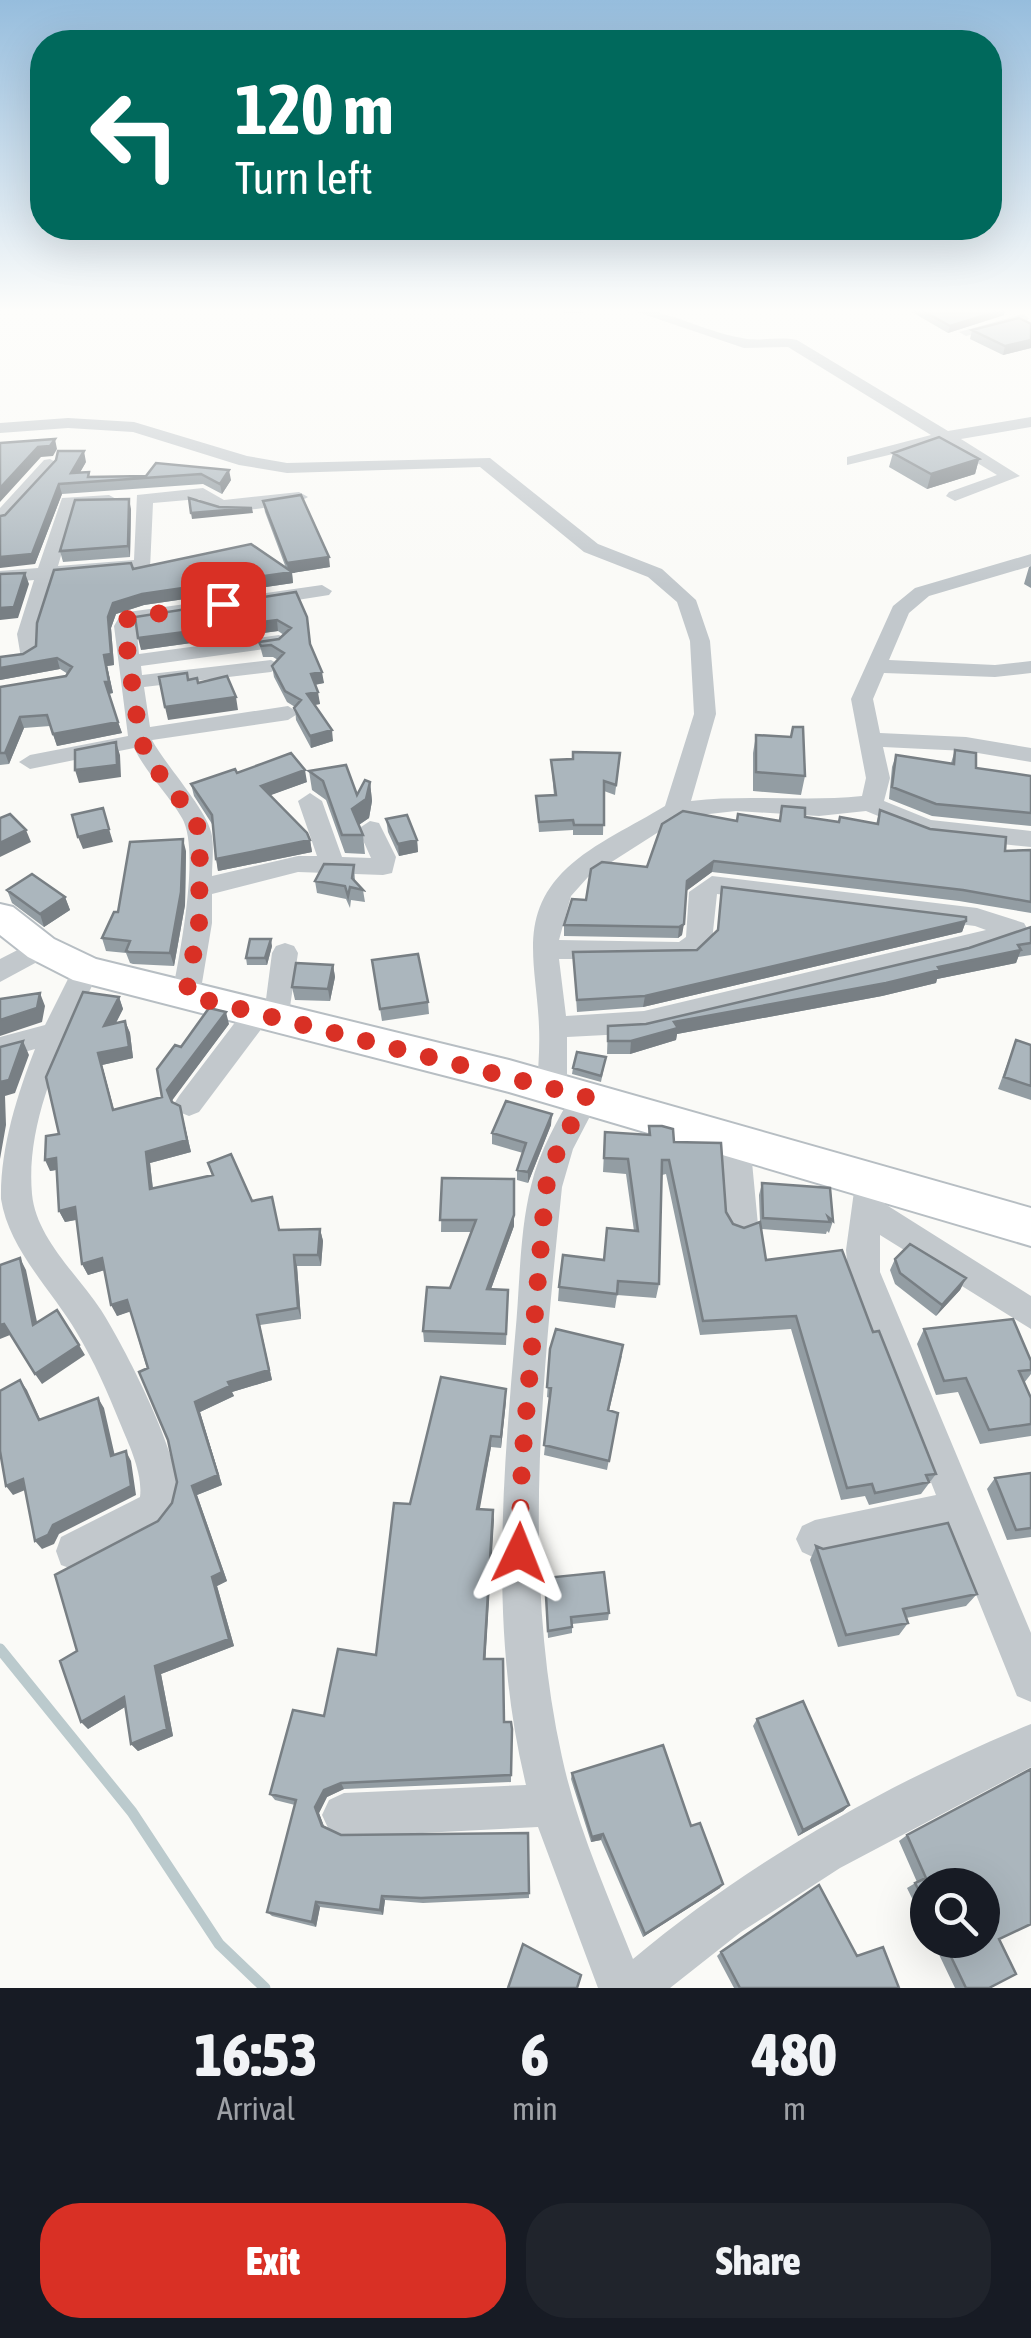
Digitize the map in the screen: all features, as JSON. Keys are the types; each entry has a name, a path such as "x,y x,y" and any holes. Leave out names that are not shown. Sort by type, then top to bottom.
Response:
{"street":[{"path":"883,401 1011,476 955,496"},
{"path":"853,461 941,438 1031,422"},
{"path":"0,428 68,423 134,427 244,461 286,468 484,462 592,548 655,572 686,600 700,641 705,714 676,810"},
{"path":"6,513 50,464"},
{"path":"6,513 68,502 203,493 214,503 224,505 299,496"},
{"path":"0,577 142,564 146,516 143,499"},
{"path":"28,654 27,634 68,502"},
{"path":"869,803 876,794 878,778 862,699 900,610 910,599 939,586 1031,560"},
{"path":"186,995 199,923 200,834 194,817 158,772 140,738 133,672 124,643 128,618 322,591"},
{"path":"133,672 278,641"},
{"path":"133,672 271,666"},
{"path":"879,666 995,671 1031,666"},
{"path":"30,762 140,738 288,713"},
{"path":"872,740 966,744 1031,755"},
{"path":"310,801 332,865"},
{"path":"621,1988 552,1805 527,1682 518,1583 522,1461 546,1187 569,1093 552,1026 544,949 550,917 560,892 578,871 676,810 736,804 820,808 869,803 927,828 1031,840"},
{"path":"200,888 274,867 383,867 384,858 370,829"},
{"path":"544,949 684,952 699,940 702,892 712,885 977,916 1023,930"},
{"path":"0,916 40,948 86,970 509,1076 735,1140 871,1198 1031,1227"},
{"path":"552,1026 644,1022 1023,930"},
{"path":"0,972 40,948"},
{"path":"189,1104 267,1018 285,953"},
{"path":"75,1551 153,1510 160,1498 160,1484 105,1350 8,1200 42,1066 86,970"},
{"path":"0,1048 55,1033"},
{"path":"735,1140 742,1225"},
{"path":"871,1198 1031,1314"},
{"path":"871,1198 862,1237 864,1272 1031,1682"},
{"path":"815,1539 960,1508"},
{"path":"634,1988 758,1895 870,1828 1031,1745"},
{"path":"344,1815 552,1805"}],"building":[{"path":"939,437 979,459 931,474 893,453"},
{"path":"55,439 50,446 38,447 0,488 0,443"},
{"path":"58,451 84,451 71,473 89,472 88,477 146,476 156,463 229,470 220,484 201,474 59,484 32,554 0,557 0,516 56,460"},
{"path":"301,495 329,557 287,563 263,501"},
{"path":"189,498 219,507 252,508 191,513"},
{"path":"129,499 128,546 60,551 75,500"},
{"path":"251,544 292,572 142,594 113,603 108,617 111,654 104,655 109,682 105,682 118,722 53,734 47,715 20,717 5,753 0,753 0,687 66,676 72,667 57,658 0,668 0,657 23,654 36,646 37,623 54,570 131,563 133,569"},
{"path":"25,573 14,607 0,608 0,574"},
{"path":"296,592 322,672 311,674 318,692 307,694 332,730 310,736 294,708 301,700 285,691 272,666 284,653 259,642 279,639 291,628 277,620 138,638 135,617"},
{"path":"187,673 188,680 197,678 198,683 227,676 236,697 165,707 159,677"},
{"path":"793,727 803,727 805,776 756,772 756,735 791,737"},
{"path":"116,742 117,765 75,770 75,750"},
{"path":"955,750 976,753 976,768 1031,776 1031,813 936,804 892,787 896,755 954,764"},
{"path":"573,752 620,753 616,785 604,781 604,825 574,825 573,820 539,822 536,796 556,795 551,760 573,759"},
{"path":"291,753 305,770 261,786 310,840 216,859 212,815 191,784 235,769 237,773"},
{"path":"346,765 357,795 365,780 370,782 366,799 352,809 363,835 342,835 323,781 309,771"},
{"path":"782,806 805,808 805,817 839,822 840,817 878,824 880,810 930,829 1006,837 1005,851 1031,850 1031,902 963,890 714,861 687,881 684,924 679,927 564,925 572,899 586,900 591,869 602,862 647,867 662,824 683,811 737,821 738,814 780,821"},
{"path":"103,808 109,829 78,837 72,815"},
{"path":"10,814 26,830 0,843 0,818"},
{"path":"407,815 417,840 398,844 386,819"},
{"path":"183,839 181,892 170,953 129,952 126,951 130,941 102,938 114,912 118,912 130,842"},
{"path":"324,864 354,865 352,878 363,890 350,887 348,896 345,886 315,881"},
{"path":"32,874 65,897 40,914 7,890"},
{"path":"722,887 966,917 966,921 645,996 577,1000 573,952 697,950 718,930"},
{"path":"1031,927 1031,943 1018,945 1021,950 938,967 940,970 886,983 674,1022 678,1028 631,1041 608,1041 608,1026 646,1024 969,948"},
{"path":"250,939 271,939 265,958 246,958"},
{"path":"418,954 428,1002 380,1009 372,960"},
{"path":"296,963 333,965 328,989 292,987"},
{"path":"83,992 119,997 104,1026 125,1021 129,1047 98,1053 113,1110 162,1097 157,1069 175,1045 181,1047 209,1008 226,1012 167,1090 172,1102 180,1106 187,1140 146,1152 150,1189 213,1175 208,1163 231,1154 252,1201 272,1197 279,1230 320,1229 318,1255 294,1255 298,1308 257,1315 269,1370 228,1382 230,1386 195,1402 218,1475 192,1486 222,1572 212,1577 229,1639 155,1666 167,1729 131,1744 124,1697 81,1722 60,1661 77,1651 55,1575 158,1521 172,1503 177,1482 168,1440 139,1372 148,1368 127,1300 111,1305 102,1258 82,1264 75,1207 59,1211 56,1158 45,1160 46,1136 59,1134 46,1077"},
{"path":"40,993 37,1008 0,1020 0,999"},
{"path":"1016,1040 1031,1045 1031,1086 1004,1077"},
{"path":"23,1041 9,1080 0,1082 0,1047"},
{"path":"577,1052 606,1057 601,1076 573,1068"},
{"path":"506,1101 552,1114 528,1172 517,1170 526,1143 492,1133"},
{"path":"649,1126 673,1129 674,1142 721,1143 726,1212 733,1224 744,1228 760,1222 766,1260 842,1250 873,1332 879,1331 936,1474 926,1475 929,1482 875,1493 872,1484 847,1488 796,1316 703,1321 669,1160 662,1160 659,1284 618,1281 617,1294 559,1287 563,1255 604,1260 607,1228 638,1231 628,1159 604,1158 605,1132 650,1135"},
{"path":"442,1178 514,1179 514,1215 487,1289 508,1290 506,1334 423,1331 427,1287 450,1288 476,1220 440,1220"},
{"path":"762,1183 830,1188 833,1221 828,1217 830,1222 763,1218"},
{"path":"910,1244 966,1278 942,1305 900,1273 895,1259"},
{"path":"20,1258 33,1325 57,1310 79,1345 35,1374 4,1324 0,1325 0,1265"},
{"path":"1013,1319 1031,1361 1031,1370 1019,1371 1031,1398 1031,1424 989,1430 966,1378 944,1381 924,1329"},
{"path":"556,1329 623,1345 608,1410 618,1413 609,1461 544,1445 551,1388 547,1387 550,1349"},
{"path":"441,1377 506,1389 501,1437 491,1436 477,1509 493,1510 484,1659 503,1659 504,1722 511,1722 512,1729 511,1775 341,1783 324,1790 315,1807 322,1826 341,1835 528,1833 529,1893 382,1896 380,1910 316,1902 312,1922 267,1912 296,1800 270,1794 293,1710 324,1716 338,1649 376,1655 394,1503 410,1504"},
{"path":"20,1380 39,1420 98,1398 111,1456 126,1451 131,1486 53,1525 48,1535 35,1541 23,1479 6,1486 0,1451 0,1391"},
{"path":"1031,1473 1031,1528 1016,1530 995,1478"},
{"path":"948,1523 977,1594 903,1609 908,1623 846,1635 816,1546 823,1549"},
{"path":"604,1572 609,1613 571,1617 572,1627 548,1631 545,1578"},
{"path":"803,1701 849,1805 803,1830 757,1719"},
{"path":"663,1745 691,1826 700,1823 723,1884 645,1934 603,1834 592,1837 572,1773"},
{"path":"1031,1769 1031,1924 1000,1939 1000,1868 922,1868 907,1835"},
{"path":"819,1885 857,1956 883,1947 899,1988 740,1988 721,1952"},
{"path":"1000,1941 1016,1974 989,1988 966,1988 952,1958 1000,1958"},
{"path":"523,1944 581,1975 577,1988 508,1988"}],"waterway":[{"path":"0,1649 132,1812 219,1944 265,1988"}],"route":[{"path":"223,604 128,618 124,622 140,740 158,772 194,817 200,834 199,923 186,995 586,1097 558,1149 546,1187 522,1461 519,1553"}]}
